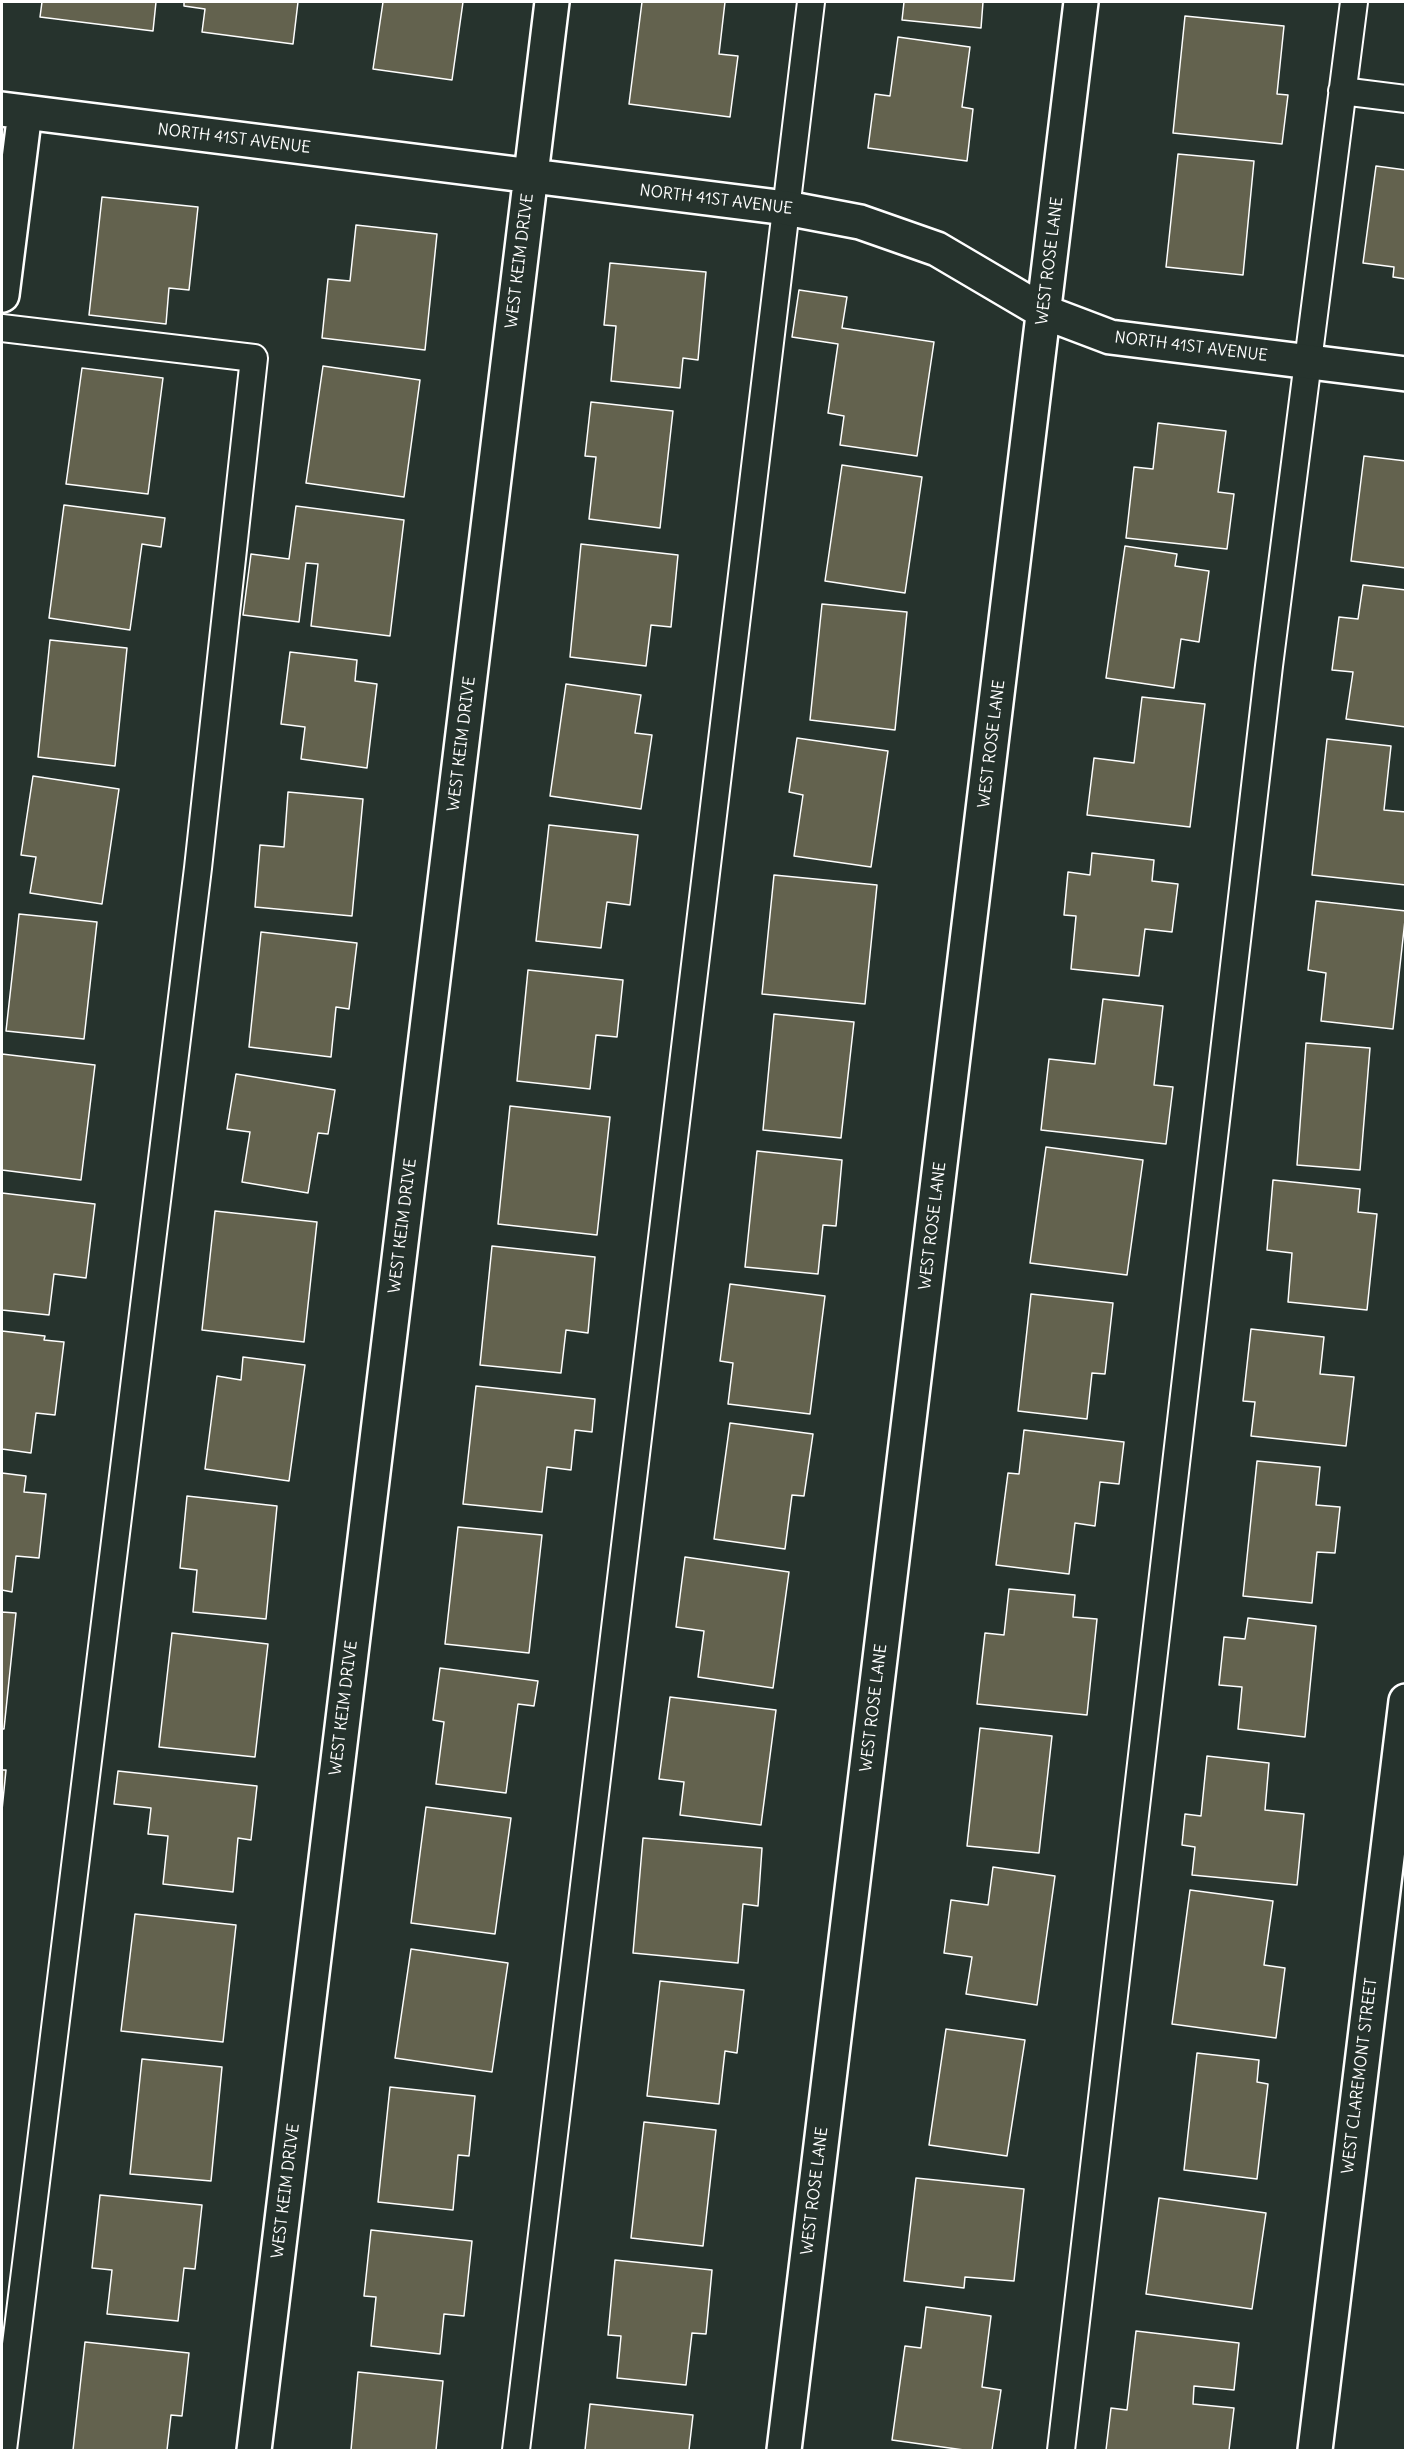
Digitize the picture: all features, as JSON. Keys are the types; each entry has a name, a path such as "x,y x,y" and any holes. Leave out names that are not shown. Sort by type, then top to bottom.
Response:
{"street":[{"name":"WEST KEIM DRIVE","path":"254,2451 552,2"},
{"name":"WEST ROSE LANE","path":"784,2451 1081,2"},
{"name":"NORTH 41ST AVENUE","path":"13,111 786,208 860,222 937,249 1044,312 1110,337 1406,374"},
{"path":"2,296 13,111"},
{"name":"WEST CLAREMONT STREET","path":"1316,2451 1406,1701"}],"lane":[{"path":"516,2451 811,2"},
{"path":"1061,2451 1269,666 1310,363 1354,2"},
{"path":"1342,91 1406,99"},
{"path":"2,328 254,358 198,868 3,2451"}],"building":[{"path":"42,2 156,2 153,31 40,17"},
{"path":"184,2 298,2 293,44 202,32 205,9 184,6"},
{"path":"383,2 463,2 452,80 373,69"},
{"path":"642,2 725,2 719,54 738,56 730,117 629,104"},
{"path":"904,2 983,2 981,28 902,20"},
{"path":"1185,16 1284,26 1277,94 1288,95 1282,144 1173,133"},
{"path":"898,37 970,47 962,107 973,109 967,161 868,148 875,94 890,96"},
{"path":"1178,154 1254,161 1243,275 1166,267"},
{"path":"1376,166 1406,170 1406,279 1393,277 1394,267 1363,263"},
{"path":"102,197 198,207 189,290 169,288 166,324 89,315"},
{"path":"356,225 437,234 425,350 322,338 328,279 350,281"},
{"path":"610,263 706,272 698,360 683,358 680,388 611,381 616,326 604,325"},
{"path":"799,290 847,297 842,328 934,342 917,456 840,445 844,416 828,413 838,344 792,337"},
{"path":"323,366 420,380 404,497 306,483"},
{"path":"82,368 163,378 148,494 66,484"},
{"path":"591,402 673,411 660,528 589,519 596,457 585,456"},
{"path":"1158,423 1226,431 1218,492 1234,494 1227,549 1126,538 1134,467 1153,469"},
{"path":"1364,456 1406,461 1406,568 1351,561"},
{"path":"842,465 922,477 905,593 825,581"},
{"path":"64,505 165,518 161,547 142,544 130,630 49,618"},
{"path":"296,506 404,520 390,636 311,626 318,564 306,563 299,622 243,615 251,554 289,559"},
{"path":"581,544 678,555 671,627 651,625 646,666 570,657"},
{"path":"1125,546 1177,554 1175,566 1209,571 1199,642 1181,639 1174,688 1106,678"},
{"path":"1363,585 1406,590 1406,727 1346,719 1353,672 1332,670 1339,617 1358,619"},
{"path":"822,604 907,612 895,730 810,720"},
{"path":"50,640 127,648 115,766 38,757"},
{"path":"290,652 357,660 355,681 377,684 367,768 301,759 305,727 281,724"},
{"path":"566,684 641,695 635,733 652,735 641,809 550,796"},
{"path":"1142,697 1205,704 1190,827 1087,815 1094,758 1134,763"},
{"path":"797,738 888,751 871,867 794,856 803,795 789,792"},
{"path":"1327,739 1391,746 1384,810 1406,812 1406,885 1312,875"},
{"path":"33,776 119,789 102,904 30,893 36,857 21,855"},
{"path":"288,792 363,799 352,916 255,907 260,845 284,847"},
{"path":"549,825 638,835 630,905 607,902 601,948 536,941"},
{"path":"1092,853 1154,860 1152,881 1178,884 1172,932 1145,929 1139,976 1071,969 1076,916 1064,915 1068,872 1090,875"},
{"path":"774,875 877,885 865,1004 762,994"},
{"path":"1316,901 1406,911 1393,1029 1321,1021 1326,973 1308,970"},
{"path":"19,914 97,922 84,1039 6,1031"},
{"path":"261,932 357,943 349,1009 336,1007 331,1057 249,1047"},
{"path":"528,970 623,980 617,1037 596,1035 590,1089 517,1081"},
{"path":"1103,999 1163,1006 1154,1085 1173,1087 1166,1144 1041,1130 1049,1059 1095,1064"},
{"path":"774,1014 854,1022 841,1138 763,1130"},
{"path":"1306,1043 1370,1048 1360,1170 1297,1165"},
{"path":"2,1054 95,1065 81,1180 2,1170"},
{"path":"236,1074 335,1090 328,1134 318,1133 308,1193 242,1182 250,1132 227,1129"},
{"path":"510,1106 610,1117 597,1235 498,1224"},
{"path":"1046,1147 1143,1160 1127,1275 1030,1263"},
{"path":"757,1151 842,1160 836,1226 823,1225 818,1274 745,1267"},
{"path":"1273,1180 1360,1189 1358,1212 1377,1214 1367,1310 1288,1302 1292,1253 1267,1250"},
{"path":"2,1193 95,1204 86,1278 54,1274 49,1315 2,1310"},
{"path":"215,1211 317,1222 304,1342 202,1330"},
{"path":"492,1246 595,1257 588,1333 566,1330 561,1373 480,1365"},
{"path":"730,1284 825,1296 810,1414 728,1404 733,1363 720,1361"},
{"path":"1031,1294 1113,1303 1105,1374 1092,1373 1087,1419 1018,1411"},
{"path":"1251,1329 1324,1337 1320,1374 1354,1377 1346,1446 1251,1436 1255,1402 1243,1401"},
{"path":"2,1331 45,1336 44,1340 64,1342 55,1415 36,1413 31,1453 2,1449"},
{"path":"243,1357 305,1365 289,1481 205,1469 217,1376 241,1380"},
{"path":"476,1386 595,1399 592,1432 575,1430 571,1470 547,1467 542,1512 463,1504"},
{"path":"730,1423 813,1434 804,1496 792,1495 785,1549 714,1539"},
{"path":"1024,1430 1124,1442 1119,1484 1100,1482 1095,1526 1075,1523 1069,1574 996,1565 1008,1473 1019,1474"},
{"path":"1257,1461 1320,1467 1316,1505 1340,1507 1335,1553 1317,1552 1312,1603 1243,1596"},
{"path":"2,1473 26,1476 24,1492 46,1494 39,1558 16,1556 12,1592 2,1590"},
{"path":"187,1496 277,1506 266,1619 193,1612 197,1570 180,1568"},
{"path":"458,1527 542,1535 529,1653 445,1644"},
{"path":"685,1557 789,1572 773,1688 698,1677 704,1631 676,1627"},
{"path":"1009,1589 1075,1595 1073,1617 1097,1619 1087,1715 977,1704 985,1633 1004,1635"},
{"path":"2,1612 16,1613 4,1729 2,1729"},
{"path":"1248,1618 1316,1626 1305,1737 1238,1729 1242,1687 1219,1685 1224,1637 1245,1639"},
{"path":"172,1633 268,1644 255,1757 159,1747"},
{"path":"440,1668 538,1681 534,1706 518,1704 506,1793 436,1784 444,1722 433,1720"},
{"path":"670,1697 776,1710 761,1825 680,1815 684,1782 659,1779"},
{"path":"980,1728 1052,1736 1039,1853 967,1846"},
{"path":"1207,1756 1269,1763 1265,1810 1304,1814 1297,1885 1192,1875 1195,1847 1182,1845 1185,1814 1201,1816"},
{"path":"2,1770 6,1770 2,1810"},
{"path":"118,1771 257,1786 251,1840 238,1838 233,1892 163,1884 168,1836 148,1834 151,1808 114,1804"},
{"path":"426,1807 511,1818 495,1934 411,1923"},
{"path":"643,1838 762,1848 758,1906 743,1904 738,1963 633,1953"},
{"path":"993,1867 1055,1876 1037,2005 966,1994 972,1957 944,1953 951,1900 988,1905"},
{"path":"1190,1890 1273,1901 1264,1965 1285,1968 1276,2038 1172,2024"},
{"path":"135,1914 236,1925 223,2042 121,2031"},
{"path":"411,1949 508,1963 492,2072 395,2058"},
{"path":"660,1981 744,1990 737,2053 725,2051 719,2104 647,2096"},
{"path":"946,2029 1025,2040 1007,2156 929,2145"},
{"path":"1197,2053 1259,2060 1257,2082 1268,2084 1257,2179 1184,2170"},
{"path":"142,2059 222,2067 211,2181 130,2174"},
{"path":"390,2087 475,2096 469,2156 458,2155 453,2210 378,2202"},
{"path":"644,2122 716,2130 703,2246 631,2238"},
{"path":"916,2178 1024,2189 1014,2281 965,2277 964,2288 904,2281"},
{"path":"100,2195 202,2205 195,2269 184,2268 178,2321 107,2314 112,2270 92,2268"},
{"path":"1159,2198 1266,2213 1252,2309 1146,2294"},
{"path":"371,2230 472,2241 464,2316 444,2314 440,2354 371,2346 376,2297 364,2296"},
{"path":"615,2260 712,2270 706,2334 692,2333 686,2385 617,2378 621,2336 608,2335"},
{"path":"926,2307 991,2316 982,2387 1001,2390 992,2450 964,2450 892,2440 905,2346 921,2348"},
{"path":"1136,2331 1239,2343 1234,2390 1194,2386 1193,2404 1234,2408 1229,2450 1106,2450 1111,2408 1127,2410"},
{"path":"85,2342 189,2353 182,2416 171,2415 167,2450 73,2450"},
{"path":"358,2372 443,2381 436,2450 351,2450"},
{"path":"590,2404 693,2415 689,2450 585,2450"}]}
